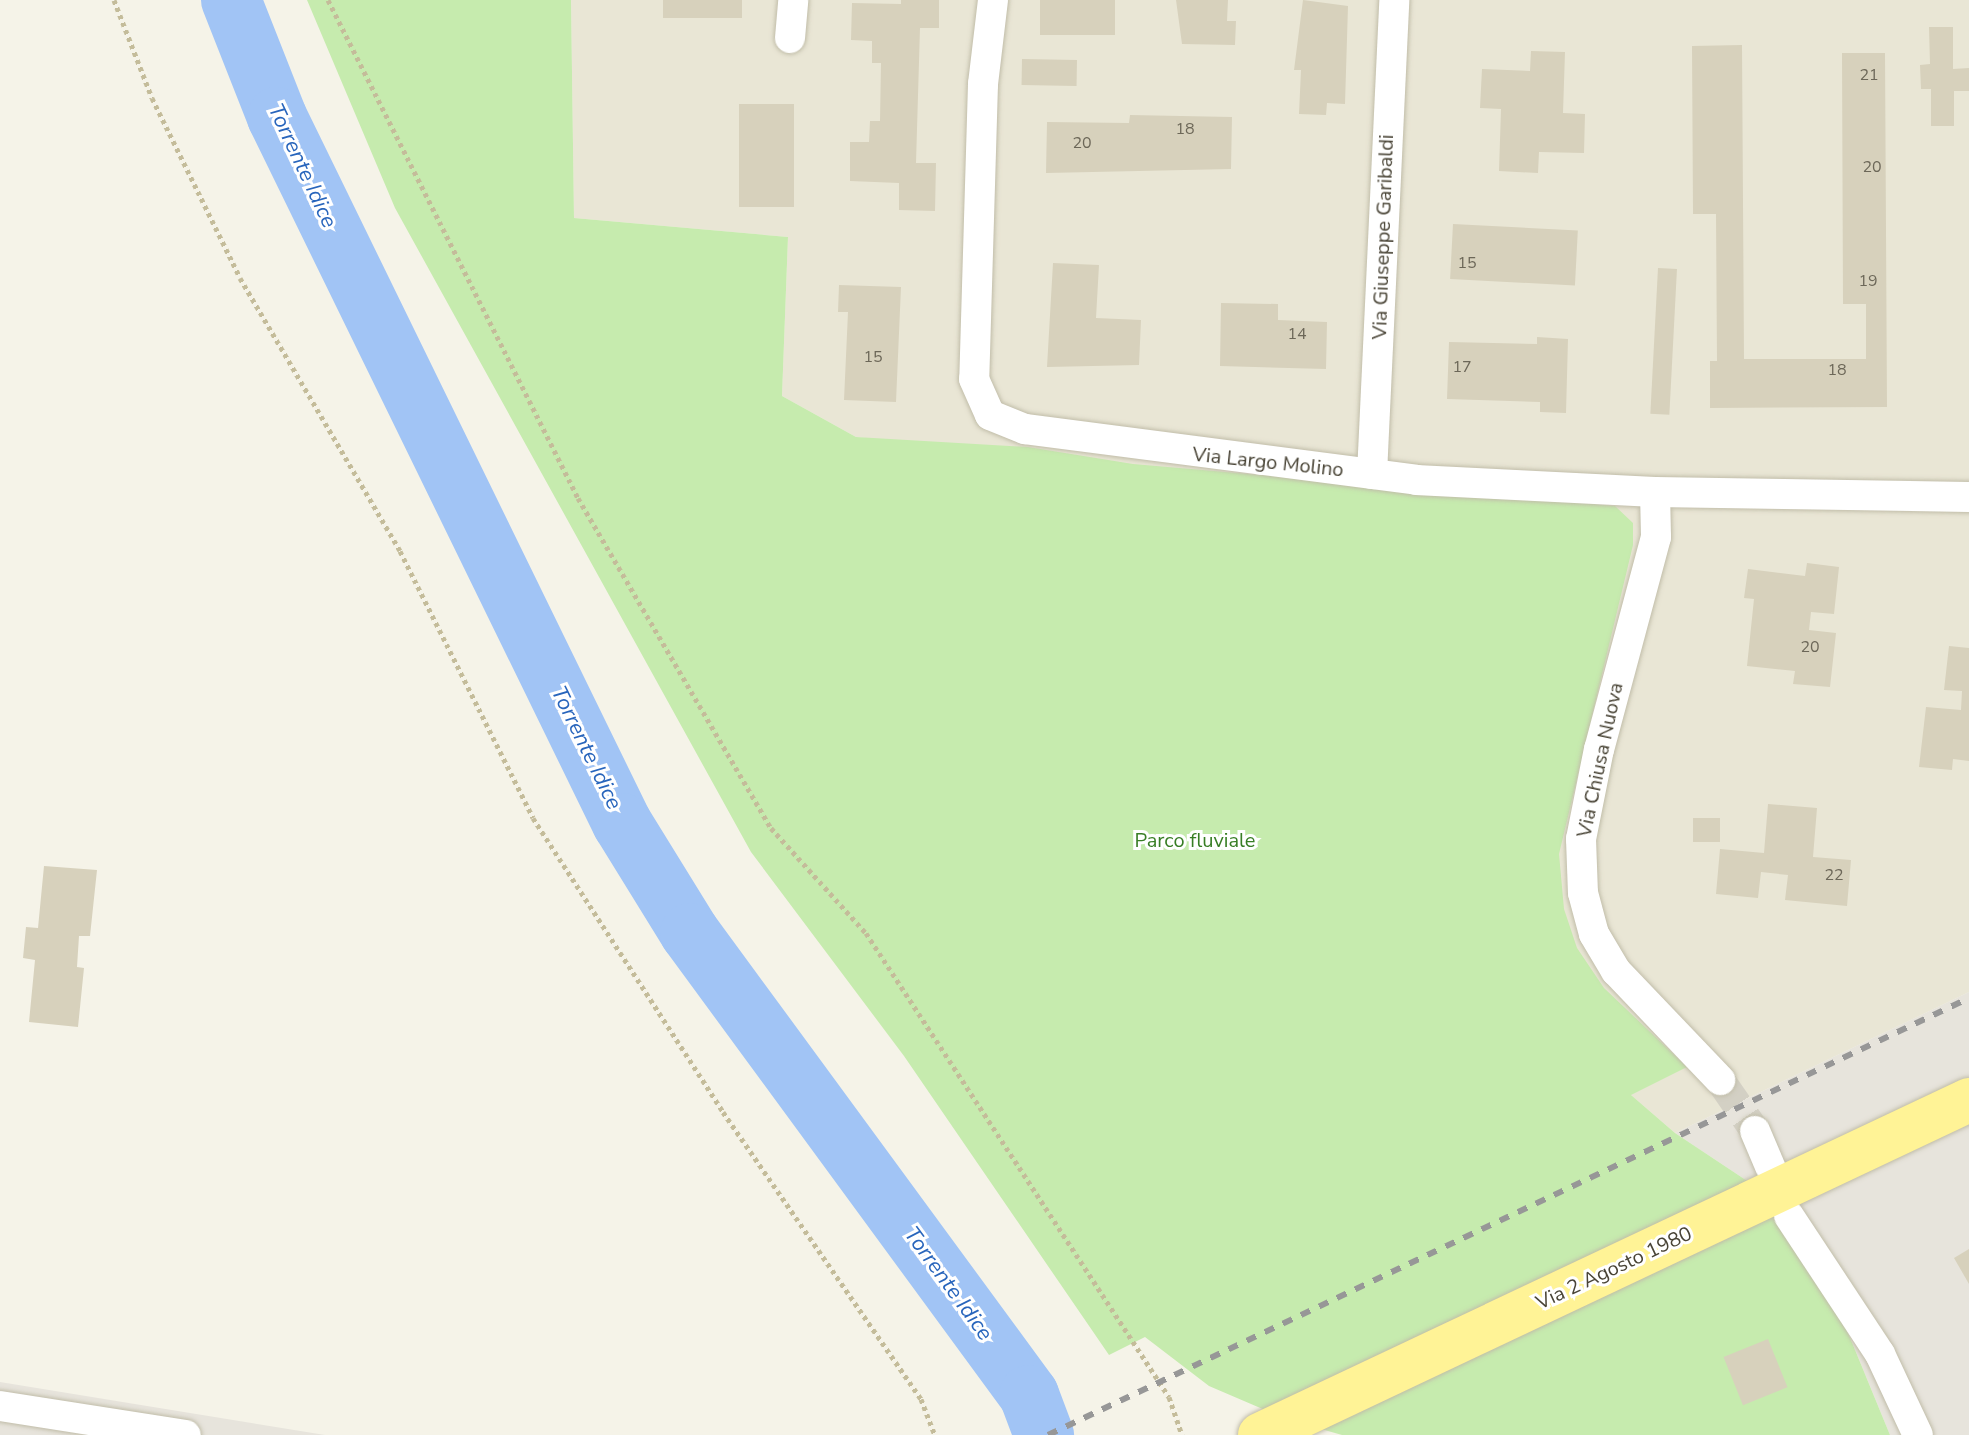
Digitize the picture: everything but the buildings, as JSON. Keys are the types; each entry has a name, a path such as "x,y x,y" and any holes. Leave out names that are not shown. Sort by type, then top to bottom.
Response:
{"main road":[{"name":"Via 2 Agosto 1980","path":"1260,1435 1969,1100"}],"street":[{"path":"790,38 793,0"},
{"name":"Via Largo Molino","path":"993,0 983,84 974,379 990,415 1025,429 1216,458 1372,474 1655,492 1969,497"},
{"name":"Via Giuseppe Garibaldi","path":"1372,474 1394,0"},
{"name":"Via Chiusa Nuova","path":"1655,492 1656,537 1599,749 1581,839 1583,893 1594,934 1616,971 1720,1080"},
{"path":"1926,1120 1969,1109"},
{"path":"1755,1131 1770,1167"},
{"path":"1789,1216 1880,1354 1918,1435"},
{"path":"0,1406 186,1435"}],"path":[{"path":"114,0 152,98 240,278 400,551 533,818 723,1112 921,1399 935,1435"},
{"path":"328,0 578,498 771,828 874,945 1169,1397 1182,1435"}],"shaded area":[{"path":"571,0 1969,0 1969,992 1675,1133 1596,1065 952,447 856,437 782,396 788,237 574,218"},
{"path":"1969,992 1969,1435 1890,1435 1800,1216 1675,1133"},
{"path":"0,1382 325,1435 0,1435"}],"green space":[{"name":"Parco fluviale","path":"307,0 571,0 574,218 788,237 782,396 856,437 1028,447 1133,464 1615,506 1633,523 1633,545 1559,854 1564,909 1577,948 1604,988 1687,1067 1631,1095 1675,1133 1800,1216 1890,1435 1342,1435 1286,1419 1209,1386 1145,1337 1109,1355 904,1056 751,852 395,208"}],"waterway":[{"name":"Torrente Idice","path":"231,0 277,117 622,823 690,933 1029,1395 1044,1435"}],"tunnel":[{"path":"1720,1080 1755,1131"}],"railway":[{"path":"1048,1435 1969,998"}]}
